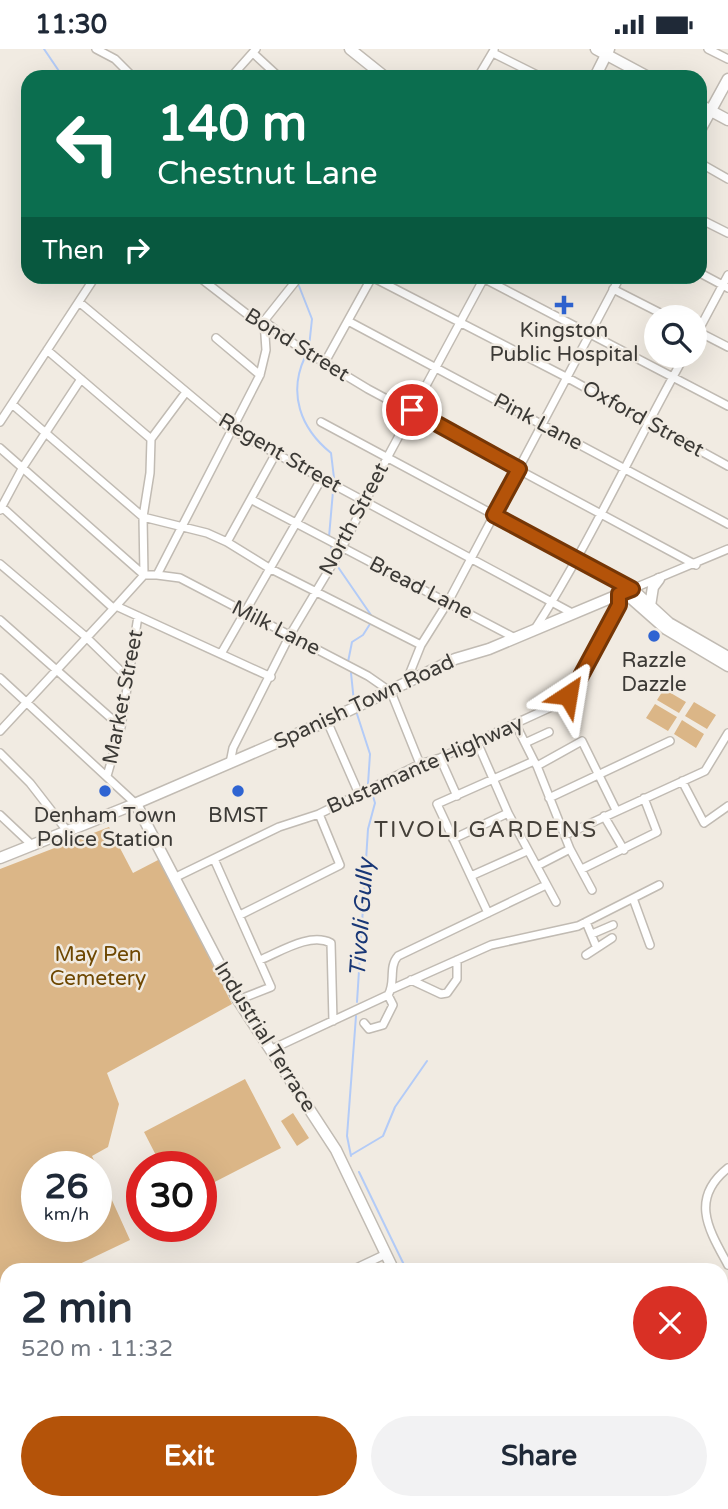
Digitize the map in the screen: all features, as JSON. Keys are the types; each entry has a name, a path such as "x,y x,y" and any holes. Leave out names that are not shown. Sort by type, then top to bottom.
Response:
{"street":[{"path":"96,49 115,58 126,70"},
{"path":"350,49 374,70"},
{"path":"596,49 607,52 637,70"},
{"path":"708,49 728,59"},
{"path":"237,70 254,51 272,70"},
{"path":"482,70 494,51 528,70"},
{"path":"598,70 607,52"},
{"path":"707,117 728,79"},
{"path":"707,108 728,120"},
{"path":"707,167 728,179"},
{"path":"707,222 728,233"},
{"path":"707,315 725,286 728,275"},
{"path":"707,277 725,286"},
{"path":"0,422 90,284"},
{"path":"157,575 260,375 266,350 264,321 293,284"},
{"path":"325,362 368,284"},
{"name":"Oxford Street","path":"386,284 728,465"},
{"name":"North Street","path":"230,763 233,748 290,635 342,548 364,501 479,284"},
{"path":"496,284 728,406"},
{"path":"404,685 421,645 449,602 540,424 616,284"},
{"name":"Bond Street","path":"210,285 252,318 264,321 368,389 412,410 696,565"},
{"path":"613,289 644,305"},
{"name":"Regent Street","path":"79,302 232,430 575,614"},
{"name":"Pink Lane","path":"348,321 728,524"},
{"path":"216,338 260,375"},
{"path":"707,338 728,347"},
{"path":"47,351 151,439"},
{"path":"535,630 602,513 647,421 678,368"},
{"path":"0,731 114,607 1,509 23,467 81,379"},
{"path":"144,575 143,517 151,460 151,439 186,392"},
{"path":"12,404 143,517 227,542 269,568 421,645"},
{"path":"321,422 576,559 625,592 650,605 675,627 728,657"},
{"path":"0,448 144,575"},
{"path":"227,542 275,455"},
{"path":"222,652 322,478"},
{"name":"Bread Lane","path":"252,500 515,638"},
{"name":"Spanish Town Road","path":"0,858 136,804 327,721 455,659 575,614 696,565 728,549"},
{"path":"0,564 85,636 127,677"},
{"name":"Milk Lane","path":"144,575 180,578 368,676 391,692"},
{"name":"Market Street","path":"107,776 121,727 138,616 114,607 144,575"},
{"path":"650,605 653,587 659,579"},
{"path":"625,592 666,629 728,666"},
{"name":"Bustamante Highway","path":"174,878 279,827 319,814 420,764 477,742 560,703 576,685 625,592"},
{"path":"138,616 222,652 271,677"},
{"path":"0,619 121,727"},
{"path":"0,678 28,701 136,804"},
{"path":"391,692 420,764"},
{"path":"327,721 359,795"},
{"path":"516,725 535,763 570,849 592,890"},
{"path":"525,743 549,732"},
{"path":"565,835 708,767 728,733"},
{"path":"488,913 437,804 582,741 616,810"},
{"path":"549,798 670,741"},
{"path":"477,742 508,813 556,902"},
{"path":"0,753 30,783 68,832"},
{"path":"440,758 457,796"},
{"path":"682,781 704,823 728,806"},
{"path":"582,869 657,832 644,798"},
{"name":"Industrial Terrace","path":"136,804 238,1000 336,1150 390,1263"},
{"path":"453,839 508,813"},
{"path":"240,915 340,865 319,814"},
{"path":"0,815 34,846"},
{"path":"604,816 624,850"},
{"path":"537,866 570,849"},
{"path":"471,876 527,851"},
{"path":"214,859 271,987 238,1000"},
{"path":"364,1023 369,1029 383,1025 393,1005 390,992 395,958 546,885"},
{"path":"270,1050 411,980 491,945 565,930 634,901 659,885"},
{"path":"634,901 650,945"},
{"path":"586,922 596,946"},
{"path":"592,934 613,925"},
{"path":"586,954 612,938"},
{"path":"260,960 300,943 318,939 331,943 333,1021"},
{"path":"411,980 441,994 447,993 457,979 457,960"},
{"path":"727,1263 710,1232 705,1209 711,1187 728,1168"},
{"path":"367,1263 386,1254"}],"green space":[{"path":"664,689 686,702 679,713 657,700"},
{"path":"694,702 716,715 707,729 685,716"},
{"path":"655,704 677,717 668,731 646,718"},
{"path":"682,720 704,734 696,748 674,734"},
{"name":"May Pen Cemetery","path":"109,827 133,873 160,859 232,1004 107,1073 119,1104 108,1147 101,1151 21,1151 21,1242 112,1242 112,1200 126,1231 126,1242 82,1263 0,1263 0,869"},
{"path":"245,1079 281,1148 217,1181 217,1151 154,1151 144,1132"},
{"path":"293,1113 309,1138 297,1146 281,1121"}],"waterway":[{"name":"Tivoli Gully","path":"44,49 58,70"},
{"name":"Tivoli Gully","path":"299,286 312,319 309,347"},
{"name":"Tivoli Gully","path":"305,357 298,384 300,409 311,433 331,453 334,478"},
{"name":"Tivoli Gully","path":"329,537 333,491"},
{"name":"Tivoli Gully","path":"331,546 333,556"},
{"name":"Tivoli Gully","path":"338,567 371,615"},
{"name":"Tivoli Gully","path":"348,662 352,642 363,635 370,624"},
{"name":"Tivoli Gully","path":"351,673 354,702"},
{"name":"Tivoli Gully","path":"357,714 370,754 368,784"},
{"name":"Tivoli Gully","path":"357,1002 368,829 375,803 372,793"},
{"name":"Tivoli Gully","path":"351,1156 347,1136 356,1016"},
{"path":"351,1155 383,1136 395,1107 427,1061"},
{"name":"Tivoli Gully","path":"359,1172 403,1263"}],"place":[{"name":"Kingston Public Hospital","path":"564,305"},
{"name":"Razzle Dazzle","path":"654,636"},
{"name":"Denham Town Police Station","path":"105,791"},
{"name":"BMST","path":"238,791"}],"district":[{"name":"TIVOLI GARDENS","path":"486,830"}],"route":[{"path":"412,410 519,469 494,515 632,589 619,594 619,605 568,695"}]}
